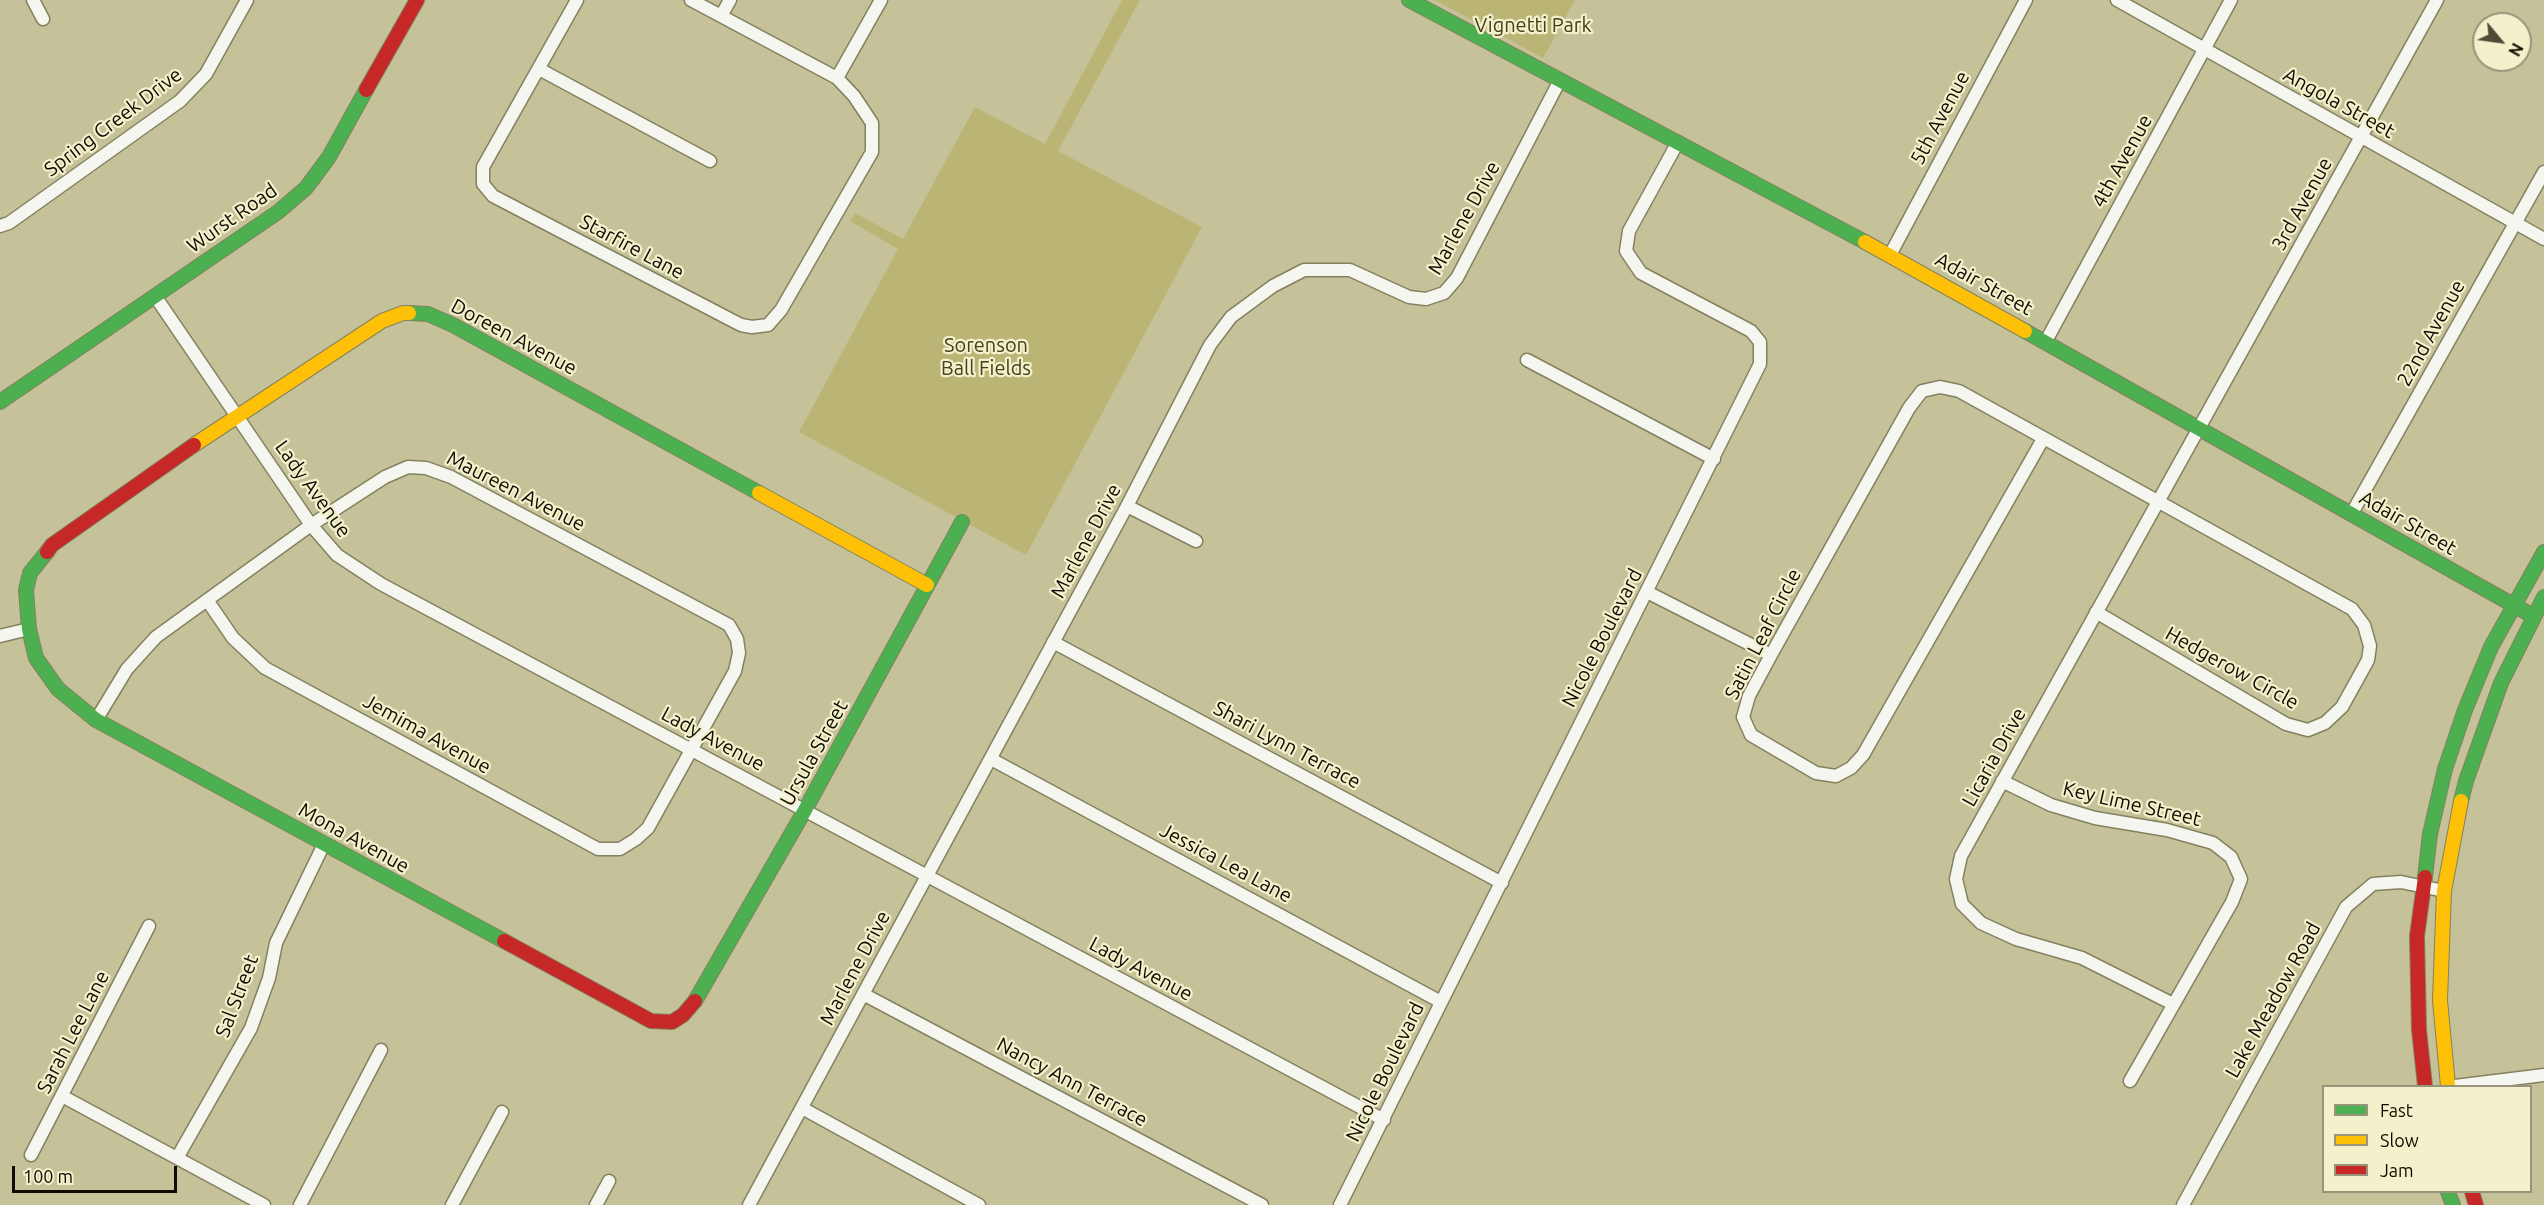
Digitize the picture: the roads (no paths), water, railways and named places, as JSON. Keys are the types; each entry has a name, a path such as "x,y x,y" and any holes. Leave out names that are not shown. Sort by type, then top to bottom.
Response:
{"street":[{"path":"33,0 43,19"},
{"name":"Spring Creek Drive","path":"0,226 9,223 180,101 206,74 248,0"},
{"name":"Wurst Road","path":"0,402 278,212 306,188 329,157 417,0"},
{"path":"577,0 539,69 710,161"},
{"path":"691,0 837,78 881,0"},
{"path":"721,16 730,0"},
{"name":"Adair Street","path":"1409,0 1890,255 2200,427 2513,607 2539,619"},
{"name":"5th Avenue","path":"1890,255 2026,0"},
{"name":"Angola Street","path":"2116,0 2544,238"},
{"name":"4th Avenue","path":"2046,341 2231,0"},
{"name":"3rd Avenue","path":"2200,427 2437,0"},
{"name":"Starfire Lane","path":"539,69 483,167 483,184 493,196 741,325 752,327 768,325 781,309 872,152 872,123 854,96 837,78"},
{"name":"Marlene Drive","path":"749,1205 1127,506 1210,345 1231,317 1273,286 1304,270 1350,270 1409,297 1425,299 1444,293 1457,278 1560,80"},
{"name":"Nicole Boulevard","path":"1340,1205 1760,364 1760,342 1751,331 1641,273 1626,251 1629,231 1678,142"},
{"name":"22nd Avenue","path":"2352,513 2544,172"},
{"name":"Lady Avenue","path":"155,296 311,525 337,555 381,584 1384,1120"},
{"name":"Doreen Avenue","path":"29,629 26,590 30,573 52,545 236,415 382,321 403,314 428,314 464,331 927,585"},
{"path":"1527,360 1714,459"},
{"name":"Satin Leaf Circle","path":"1940,387 1959,391 2043,439 1863,755 1851,768 1836,776 1816,773 1751,735 1743,717 1749,696 1909,408 1922,391 1940,387"},
{"name":"Licaria Drive","path":"2173,1004 2082,958 2016,939 1981,922 1962,904 1956,879 1961,856 2200,427"},
{"path":"2043,439 2158,501"},
{"name":"Maureen Avenue","path":"96,720 128,669 156,638 311,525 385,477 408,467 426,468 451,477 729,625 738,646 735,671 691,750"},
{"name":"Hedgerow Circle","path":"2096,612 2286,724 2308,730 2325,723 2342,707 2368,660 2370,645 2364,625 2352,609 2158,501"},
{"path":"1127,506 1196,542"},
{"name":"Ursula Street","path":"695,1001 805,810 962,522"},
{"path":"2425,1085 2419,1030 2417,936 2430,834 2445,769 2465,710 2482,668 2544,552"},
{"path":"1647,592 1771,655"},
{"path":"2448,1085 2440,1000 2444,891 2453,838 2466,782 2501,683 2539,619 2544,597"},
{"name":"Jemima Avenue","path":"207,600 233,638 265,668 598,849 620,849 648,828 691,750"},
{"path":"0,636 29,629"},
{"name":"Mona Avenue","path":"29,629 36,658 58,689 96,720 651,1021 672,1022 683,1015 695,1001"},
{"name":"Shari Lynn Terrace","path":"1053,642 1502,883"},
{"name":"Jessica Lea Lane","path":"991,759 1441,1002"},
{"name":"Key Lime Street","path":"2002,781 2050,805 2095,818 2167,830 2213,843 2231,857 2241,879 2232,902 2130,1081"},
{"name":"Sal Street","path":"177,1158 251,1028 269,978 276,943 324,844"},
{"name":"Lake Meadow Road","path":"2183,1205 2346,907 2373,884 2401,882 2444,891"},
{"name":"Sarah Lee Lane","path":"31,1155 149,926"},
{"name":"Nancy Ann Terrace","path":"863,994 1262,1205"},
{"path":"300,1205 381,1050"},
{"path":"2463,1085 2544,1075"},
{"path":"62,1096 264,1205"},
{"path":"802,1108 979,1205"},
{"path":"452,1205 502,1112"},
{"path":"596,1205 609,1181"}],"park label":[{"name":"Vignetti Park","path":"1533,25"},
{"name":"Sorenson Ball Fields","path":"986,356"}]}
